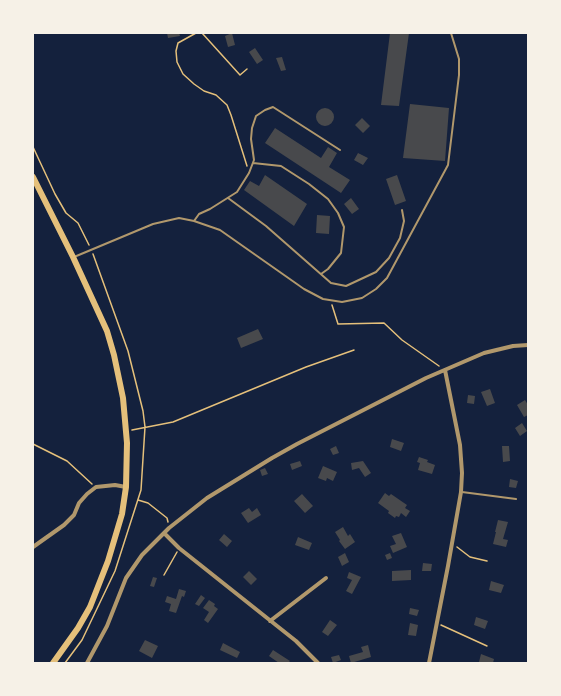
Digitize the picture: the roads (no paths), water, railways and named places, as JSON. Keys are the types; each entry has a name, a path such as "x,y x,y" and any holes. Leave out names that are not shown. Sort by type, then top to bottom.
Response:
{"main road":[{"path":"33,177 73,257 107,331 114,354 123,398 127,431 126,487 116,538 100,584 78,628 53,663"}],"street":[{"path":"87,663 107,626 126,578 142,555 169,528 207,498 272,458 406,388 484,353 512,346 528,345"},
{"path":"428,663 437,624 461,492 462,473 460,445 445,370"},
{"path":"33,547 64,525 74,515 79,503 96,487 115,485 126,487"},
{"path":"164,533 179,548 296,641 318,663"},
{"path":"270,621 326,578"}],"lane":[{"path":"73,257 153,224 179,218 194,221 220,230 304,289 323,299 342,302 362,298 376,289 387,278 448,165 459,75 459,58 451,33"},
{"path":"194,221 199,214 237,192 249,173 254,160 251,139 252,128 256,116 265,110 273,107 340,150"},
{"path":"253,163 281,166 309,184 328,199 338,213 344,227 341,253 328,268 320,274"},
{"path":"228,198 266,226 331,283 346,286 376,272 389,258 400,238 404,221 402,210"},
{"path":"461,492 516,500"}]}
